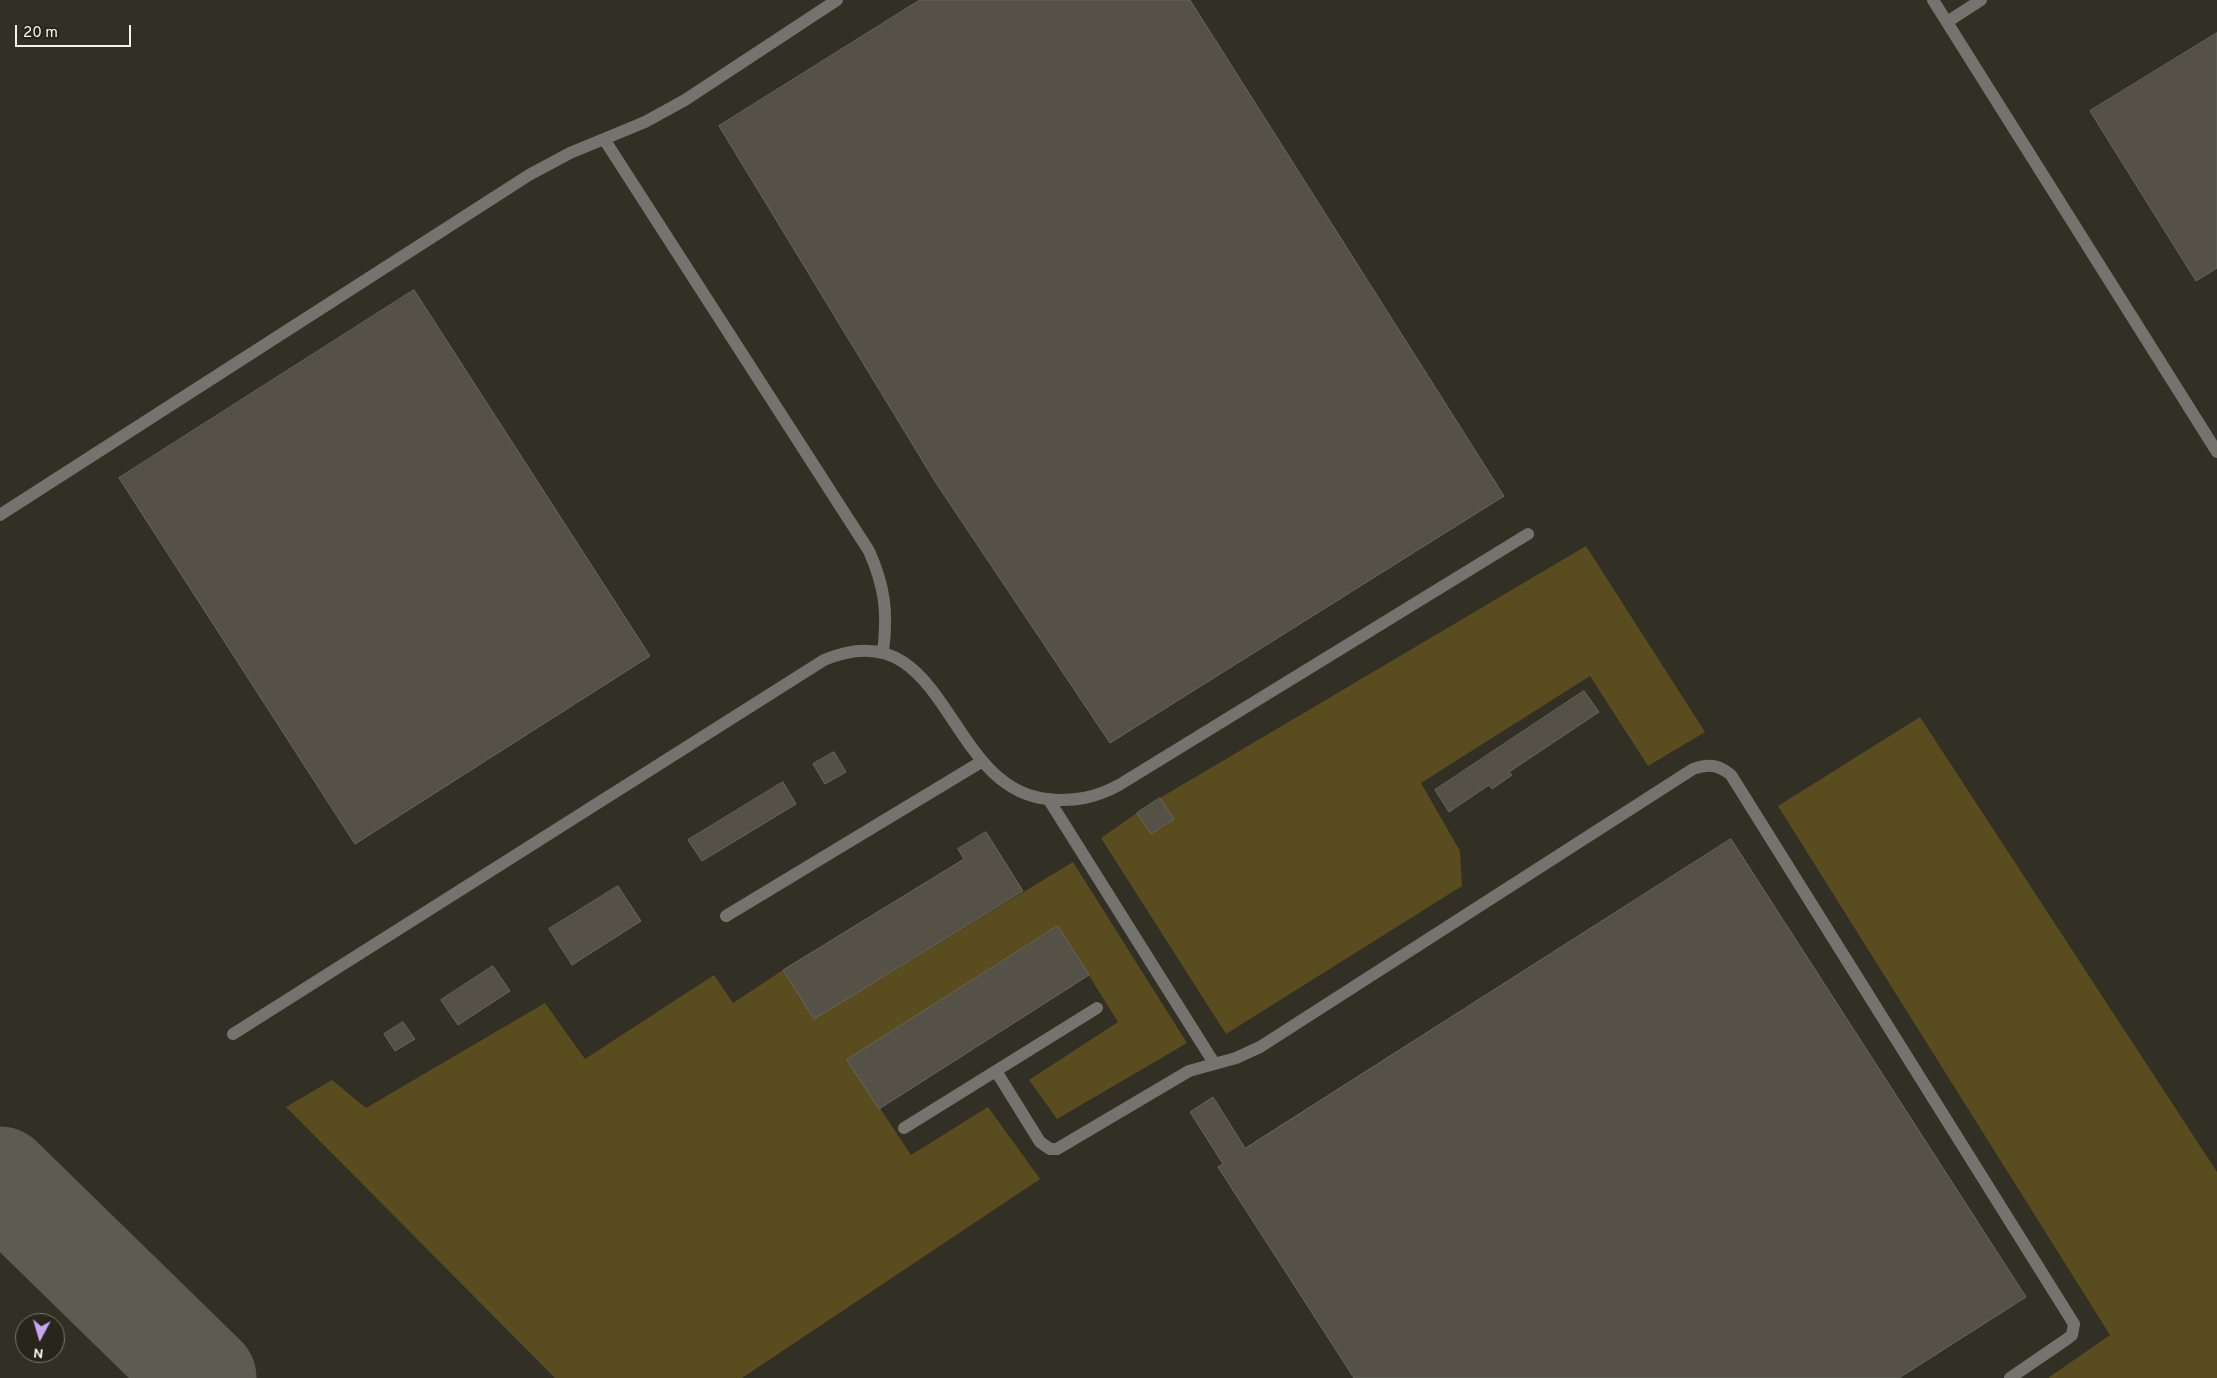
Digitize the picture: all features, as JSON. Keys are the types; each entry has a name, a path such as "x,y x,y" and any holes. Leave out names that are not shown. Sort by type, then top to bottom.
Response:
{"lane":[{"path":"0,515 529,175 570,153 645,122 685,100 838,0"},
{"path":"1933,0 2212,434 2217,452"},
{"path":"1947,22 1981,0"},
{"path":"604,139 869,551 880,575 885,601 886,626 883,652"},
{"path":"233,1034 824,660 842,652 862,650 883,652 902,660 931,687 981,762 997,778 1016,790 1037,798 1049,800 1081,800 1101,795 1119,785 1528,534"},
{"path":"726,916 981,762"},
{"path":"996,1071 1040,1142 1050,1149 1064,1146 1188,1071 1236,1058 1260,1047 1693,768 1703,765 1723,768 1736,783 2074,1324 2072,1335 2010,1378"},
{"path":"1049,800 1214,1063"},
{"path":"904,1128 1097,1008"}],"shaded area":[{"path":"1586,546 1705,732 1648,766 1590,676 1421,783 1460,851 1462,886 1226,1034 1101,838 1137,813 1151,834 1174,819 1160,798"},
{"path":"1920,717 2217,1172 2217,1378 2048,1378 2110,1335 1778,806"},
{"path":"1073,862 1187,1043 1057,1119 1029,1080 1118,1022 1058,926 848,1060 911,1155 988,1107 1040,1179 742,1378 555,1378 286,1107 332,1080 366,1108 545,1003 585,1059 714,975 733,1003 783,970 814,1019"}],"building":[{"path":"920,0 1190,0 1504,496 1110,743 936,483 719,126"},
{"path":"2217,33 2217,268 2196,281 2090,111"},
{"path":"414,290 650,656 355,844 119,478"},
{"path":"1584,691 1599,712 1509,772 1512,775 1492,789 1489,785 1449,812 1435,790"},
{"path":"834,752 846,772 825,784 813,764"},
{"path":"783,782 796,804 702,861 688,840"},
{"path":"1160,798 1174,819 1151,834 1137,813"},
{"path":"986,832 1023,891 814,1019 783,970 964,859 958,849"},
{"path":"1731,839 2026,1297 1899,1378 1354,1378 1218,1167 1223,1164 1190,1112 1213,1097 1245,1148"},
{"path":"618,886 641,921 572,965 549,929"},
{"path":"1058,926 1089,975 879,1109 847,1060"},
{"path":"493,966 510,991 458,1025 441,1000"},
{"path":"403,1022 415,1039 395,1051 384,1034"}],"taxiway":[{"path":"0,1179 204,1378"}]}
